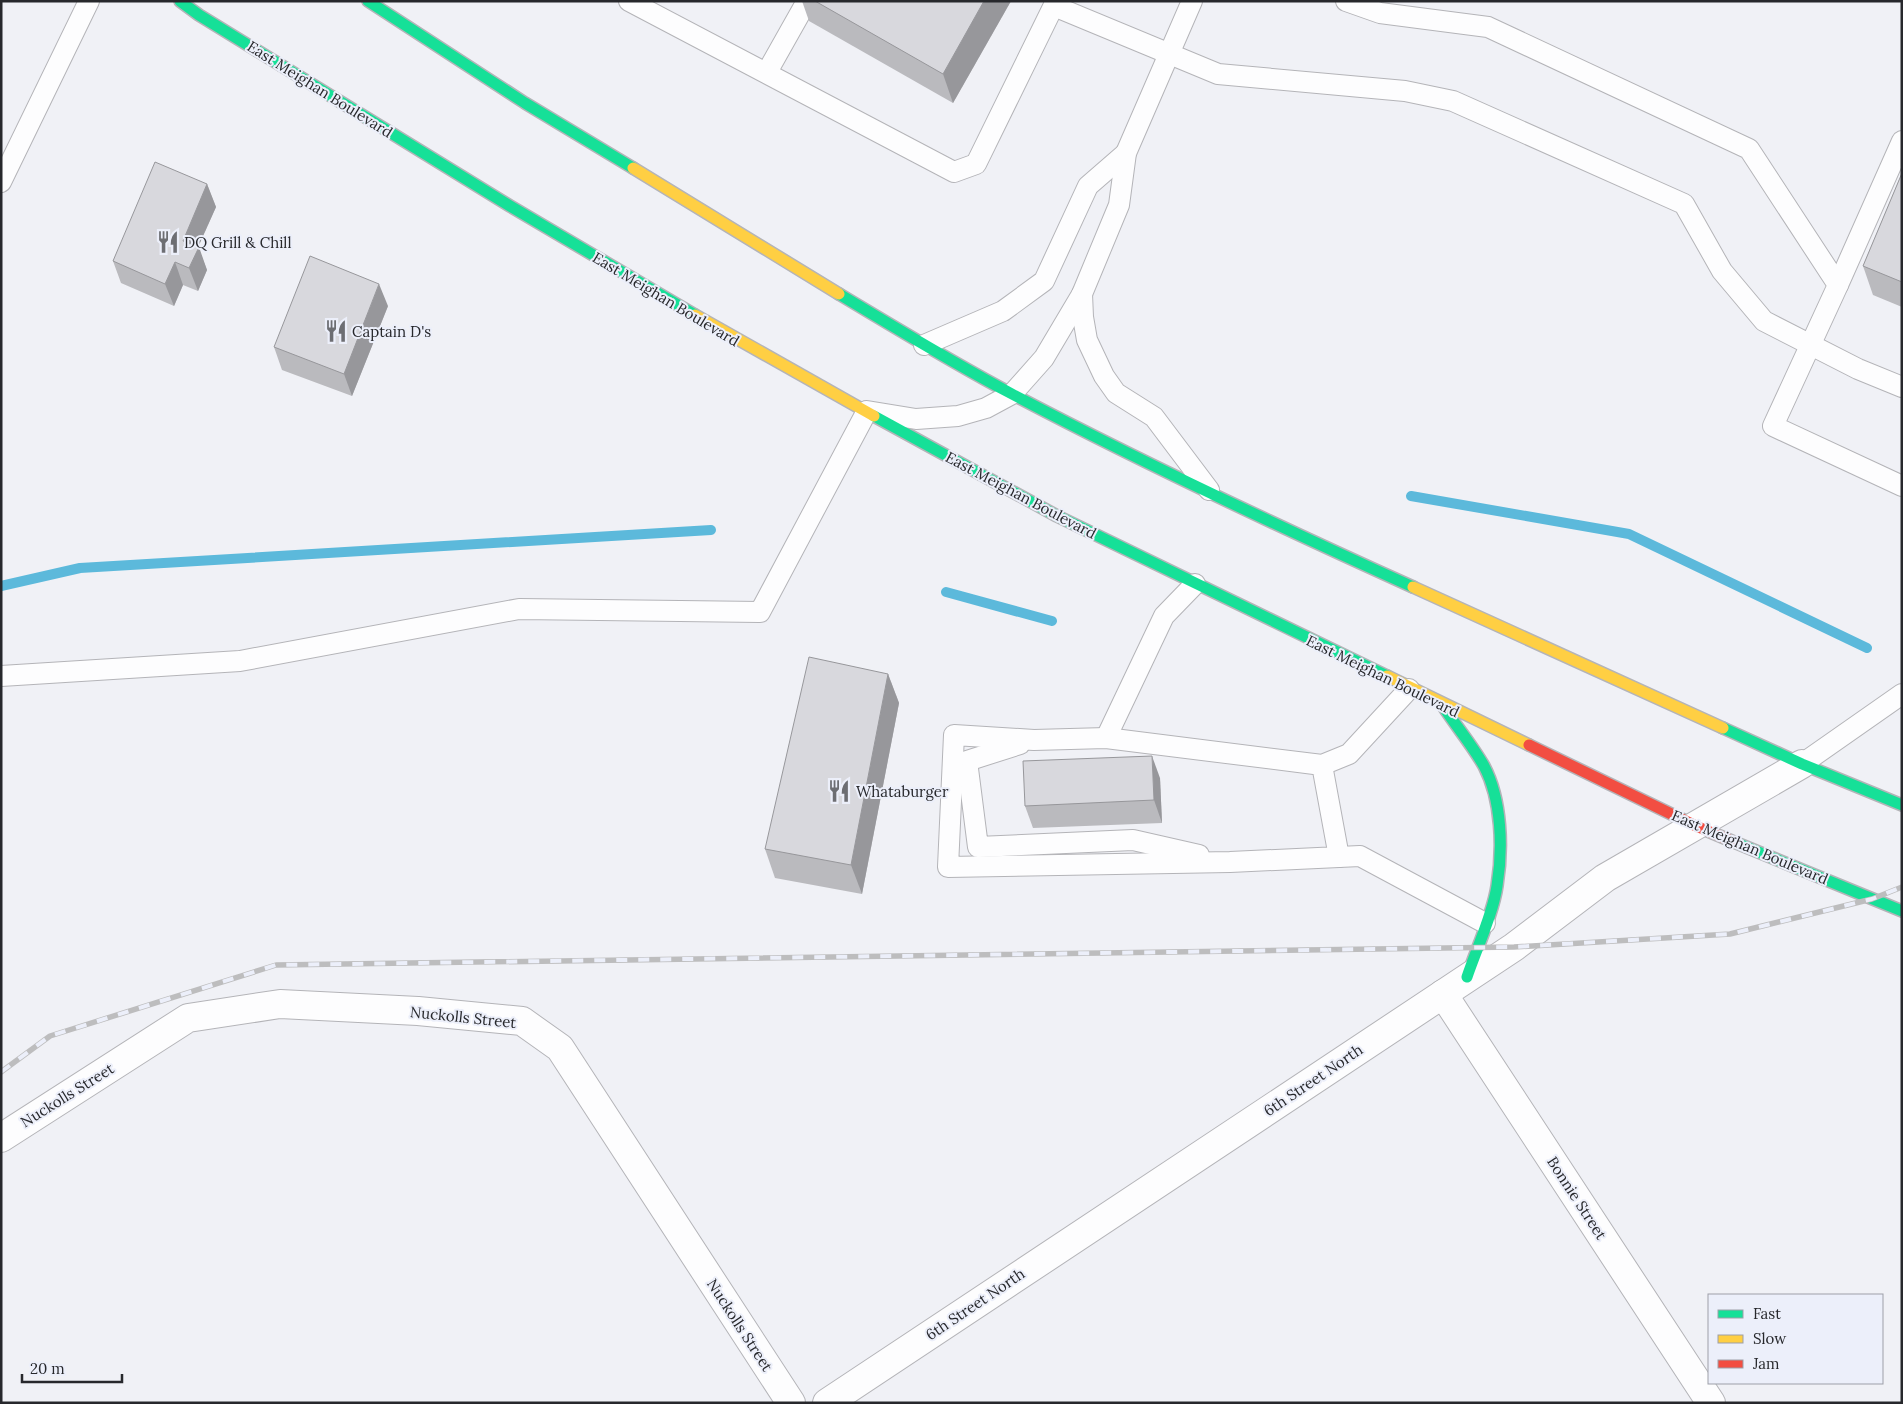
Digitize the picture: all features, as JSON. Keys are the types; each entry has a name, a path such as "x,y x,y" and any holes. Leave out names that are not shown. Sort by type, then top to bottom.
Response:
{"highway":[{"name":"East Meighan Boulevard","path":"180,1 199,15 510,206 743,344 1057,516 1410,689 1696,826 1902,911"},
{"path":"368,1 525,103 924,346 1012,394 1212,494 1802,764 1902,805"},
{"path":"1443,705 1484,767 1494,797 1499,828 1500,859 1497,888 1467,977"}],"street":[{"name":"6th Street North","path":"827,1403 1514,947 1605,878 1802,764"},
{"name":"Bonnie Street","path":"1443,994 1711,1403"},
{"name":"Nuckolls Street","path":"1,1138 188,1018 280,1004 418,1011 522,1021 560,1048 791,1403"}],"lane":[{"path":"1,182 89,1"},
{"path":"629,1 954,172 976,164 1055,3 1218,74 1405,91 1453,100 1684,204 1722,271 1764,321 1902,386"},
{"path":"767,72 807,1"},
{"path":"1,676 240,661 519,609 760,612 867,411 916,419 958,416 986,408 1012,394 1044,358 1082,294 1118,205 1126,153 1168,52 1192,1"},
{"path":"1346,1 1380,13 1488,27 1749,149 1838,285"},
{"path":"1902,141 1812,345 1773,426 1902,486"},
{"path":"924,346 1002,311 1044,281 1088,186 1126,153"},
{"path":"1082,294 1082,317 1087,340 1104,376 1116,393 1154,417 1212,494"},
{"path":"1106,738 1164,616 1195,584"},
{"path":"1410,689 1350,754 1322,765 1106,738 1034,740 954,735 948,867 1230,862 1360,856 1484,923"},
{"path":"1802,764 1902,694"},
{"path":"1034,740 967,761 978,847 1133,840 1230,862"},
{"path":"1322,765 1338,857"}],"building":[{"path":"815,1 984,1 943,74"},
{"path":"155,162 207,184 183,241 199,247 189,268 175,262 165,284 113,261"},
{"path":"1902,173 1902,282 1863,266"},
{"path":"310,256 379,284 344,374 274,347"},
{"name":"Whataburger","path":"809,657 888,674 851,865 765,849"},
{"path":"1152,756 1154,800 1025,806 1023,761"}],"waterway":[{"path":"1411,496 1629,534 1867,648"},
{"path":"1,586 80,568 711,530"},
{"path":"946,592 1052,621"}],"railway":[{"path":"1,1072 50,1036 276,965 1514,947 1730,934 1872,899 1902,887"}],"traffic: fast":[{"path":"180,1 199,15 510,206 695,315"},
{"path":"368,1 525,103 633,168"},
{"path":"839,294 968,370 1061,420 1211,494 1413,587"},
{"path":"874,416 1057,516 1387,676"},
{"path":"1443,706 1484,766 1490,779 1500,825 1499,872 1495,897 1467,977"},
{"path":"1723,728 1802,764 1902,805"},
{"path":"1734,842 1902,911"}],"traffic: slow":[{"path":"633,168 839,294"},
{"path":"695,315 874,416"},
{"path":"1413,587 1723,728"},
{"path":"1387,676 1529,745"}],"traffic: jam":[{"path":"1529,745 1696,826 1734,842"}],"place":[{"name":"DQ Grill & Chill","path":"168,242"},
{"name":"Captain D's","path":"336,331"},
{"name":"Whataburger","path":"839,791"}]}
